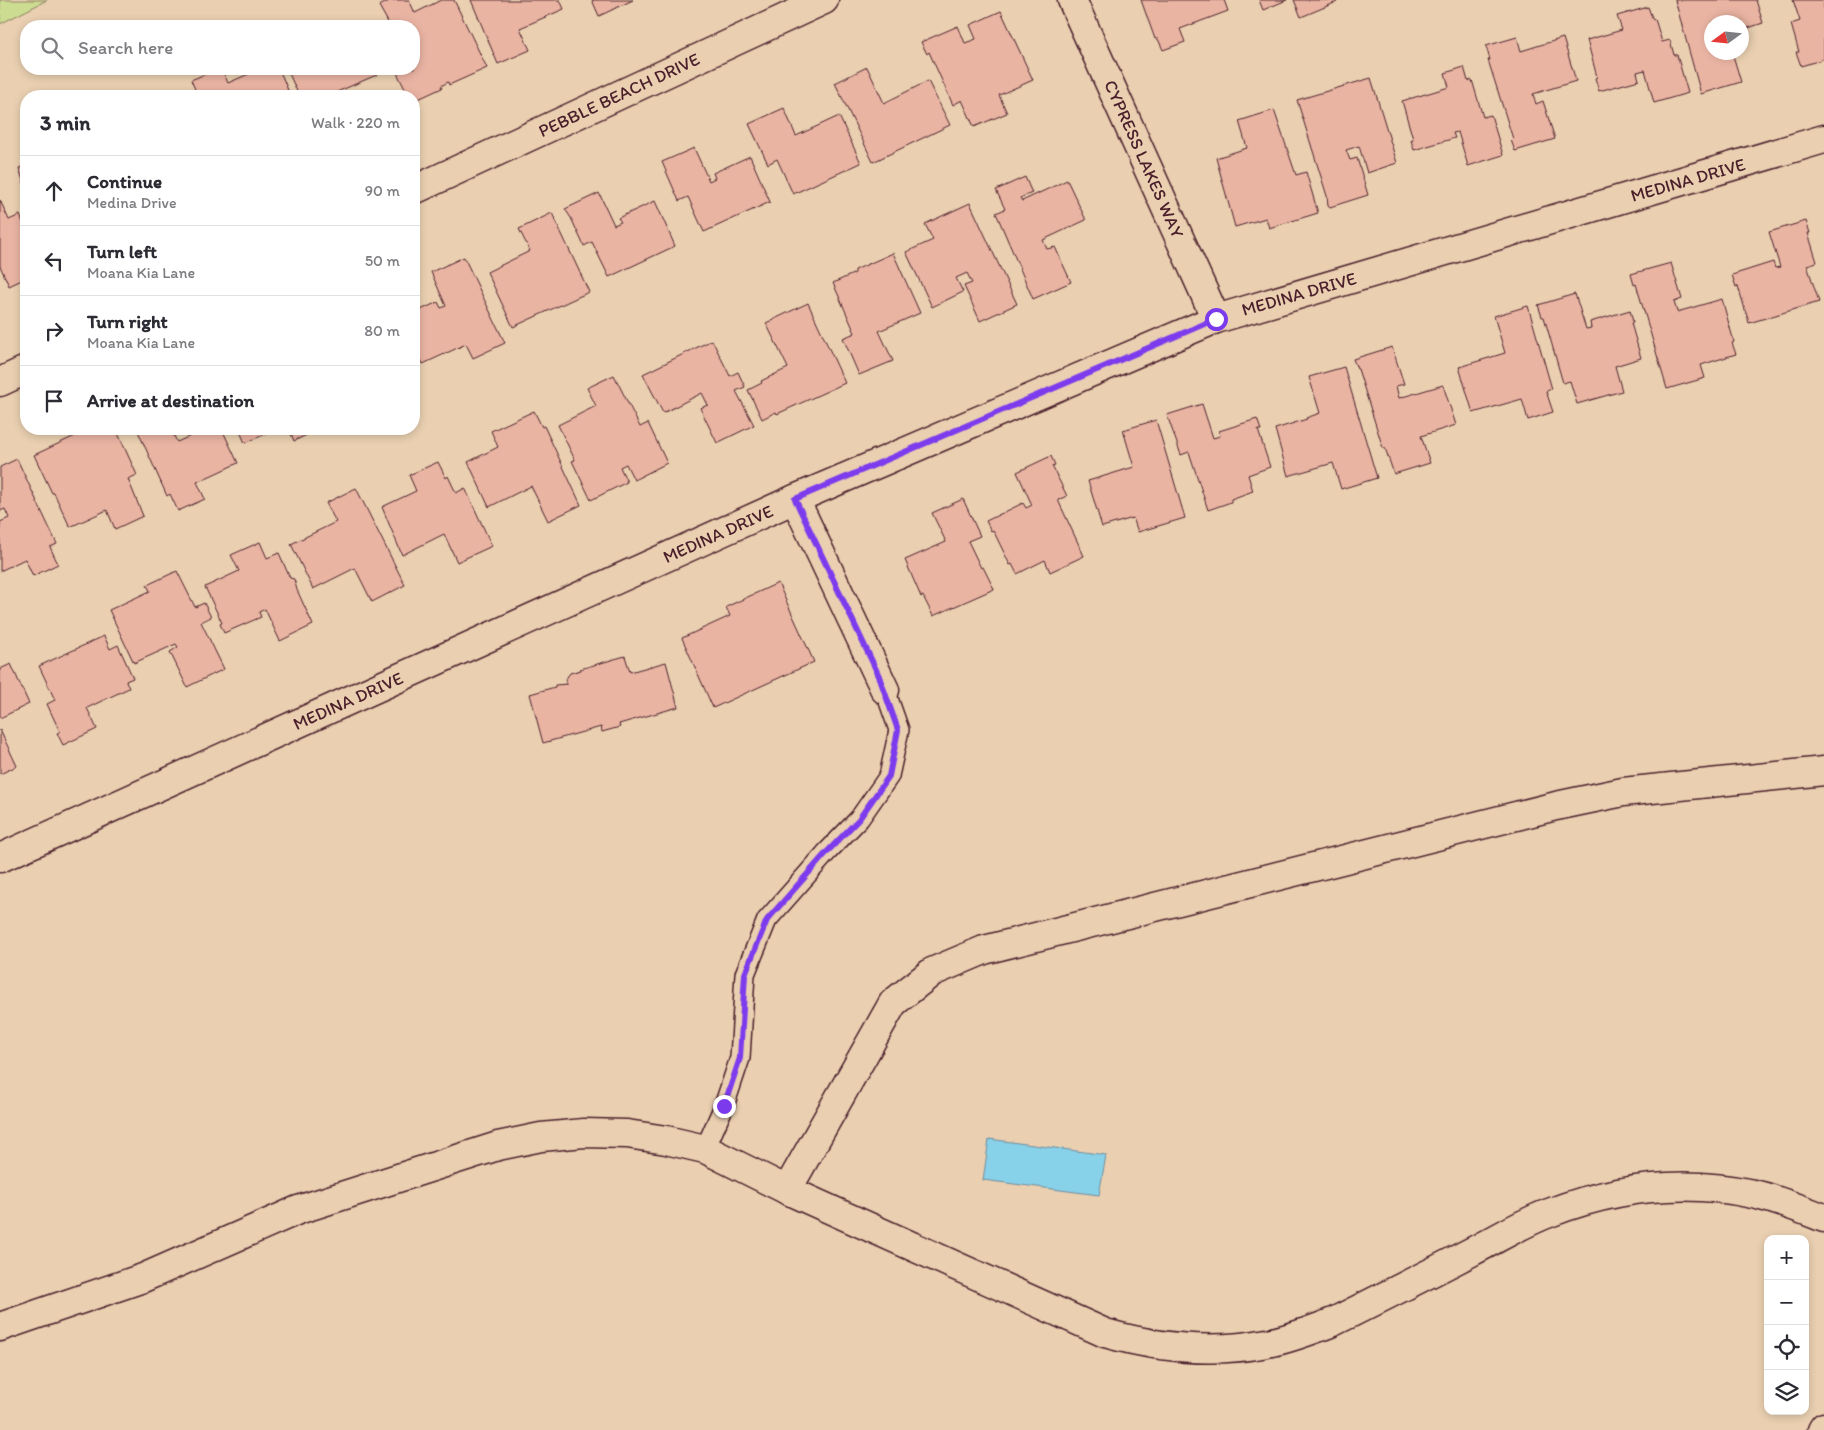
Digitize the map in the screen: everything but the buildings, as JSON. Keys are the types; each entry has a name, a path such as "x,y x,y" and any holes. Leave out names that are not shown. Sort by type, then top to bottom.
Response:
{"street":[{"name":"PEBBLE BEACH DRIVE","path":"420,187 824,0"},
{"name":"CYPRESS LAKES WAY","path":"1072,0 1216,319"},
{"name":"MEDINA DRIVE","path":"0,858 795,499 1216,319 1824,139"},
{"path":"0,382 20,373"},
{"path":"795,499 886,690"},
{"path":"788,1190 893,1004 932,972 984,950 1556,806 1614,794 1824,771"},
{"path":"0,1327 143,1278 298,1210 498,1146 541,1137 584,1133 618,1134 666,1140 705,1149 788,1190 1105,1333 1136,1342 1169,1347 1201,1349 1234,1348 1268,1343 1301,1334 1333,1322 1547,1214 1588,1199 1630,1190 1672,1186 1715,1188 1754,1194 1790,1204 1824,1218"}],"lane":[{"path":"705,1149 724,1106 740,1058 745,974 767,920 859,819 889,776 898,730 886,690"}],"green space":[{"path":"0,0 47,0 0,24"}],"water":[{"path":"989,1139 1106,1155 1099,1195 983,1180"}],"route":[{"path":"724,1106 740,1058 745,974 767,920 859,819 889,776 898,730 886,690 795,499 1216,319"}]}
